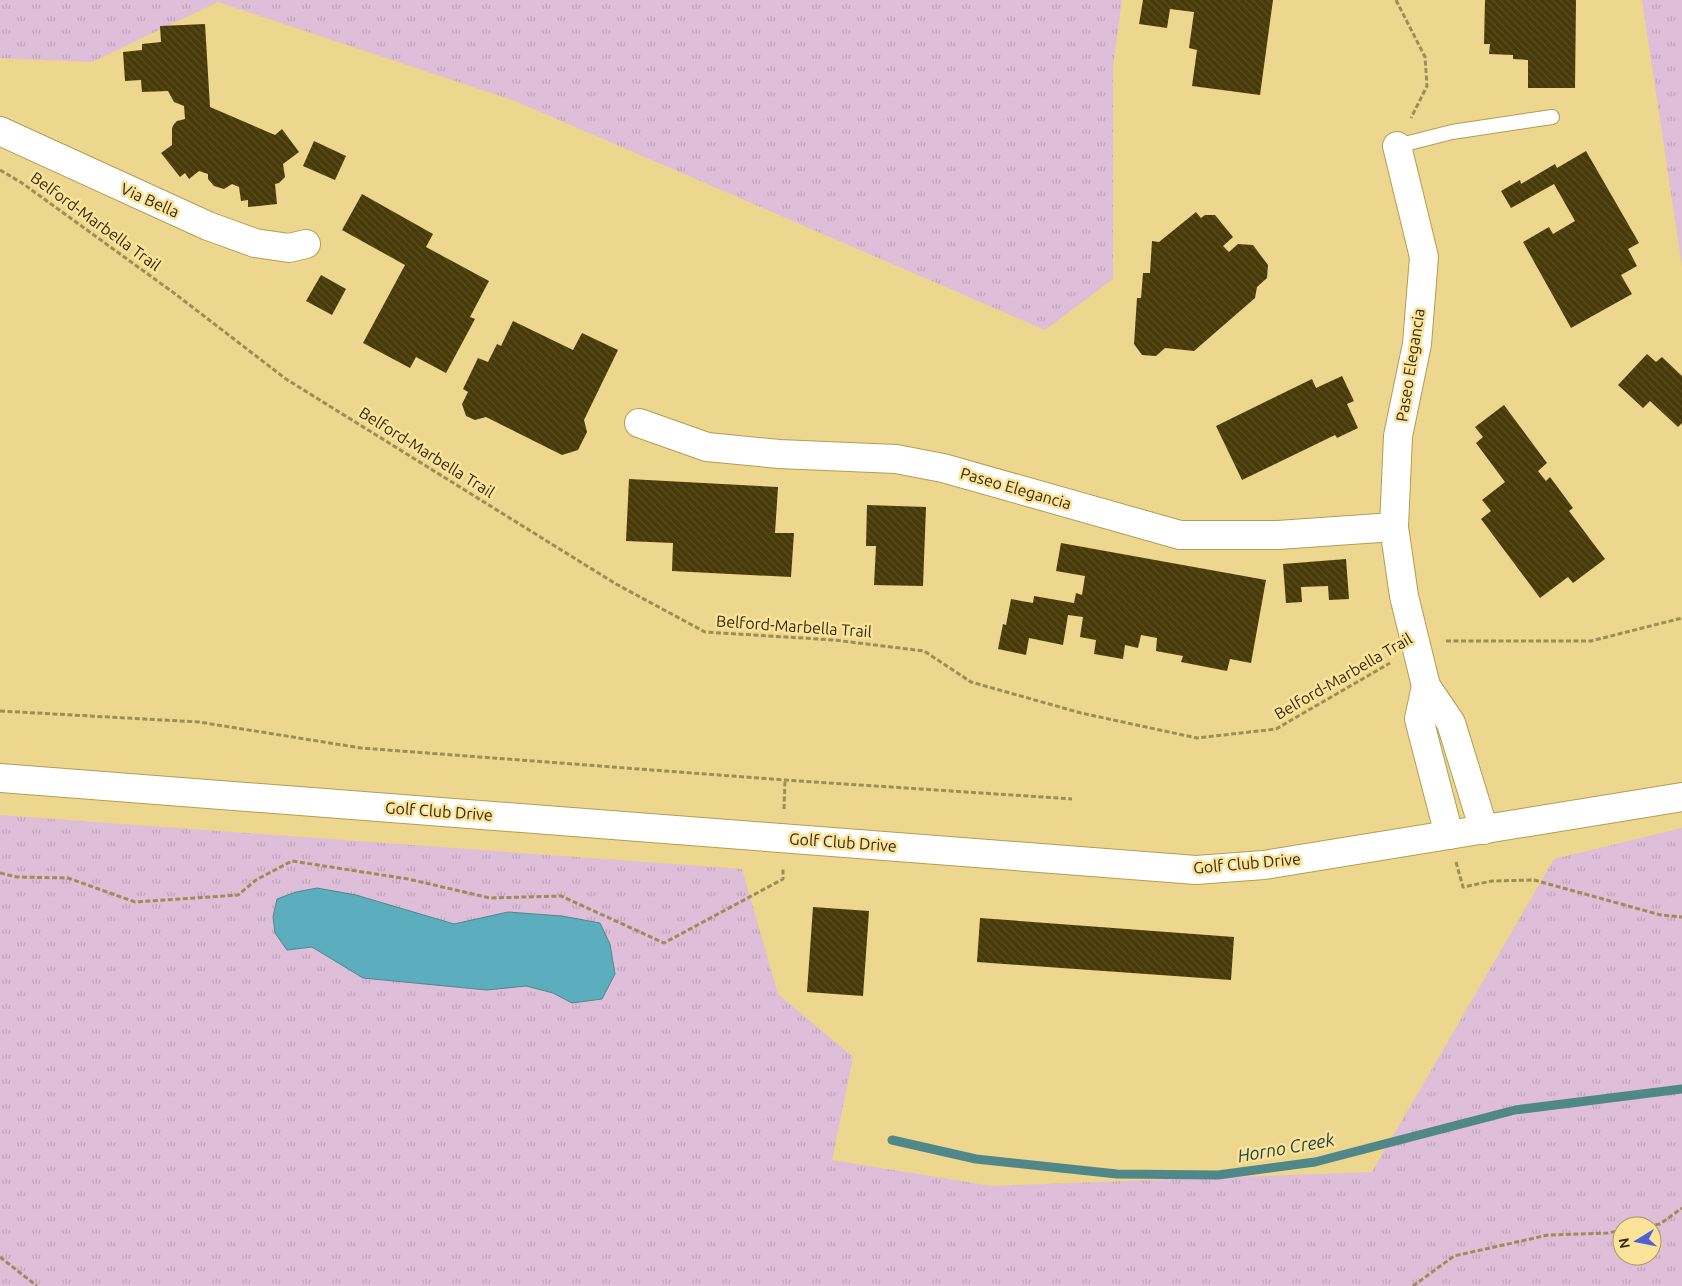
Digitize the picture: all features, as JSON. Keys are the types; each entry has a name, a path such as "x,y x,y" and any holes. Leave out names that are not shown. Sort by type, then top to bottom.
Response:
{"street":[{"name":"Via Bella","path":"0,131 208,226 255,243 289,248 306,244"},
{"name":"Paseo Elegancia","path":"1397,146 1424,257 1417,344 1398,436 1394,527 1404,596 1426,686 1451,723 1484,830"},
{"name":"Paseo Elegancia","path":"639,423 707,447 779,454 896,459 943,468 1180,535 1278,535 1394,527"},
{"name":"Paseo Elegancia","path":"1426,686 1419,719 1449,835"},
{"name":"Golf Club Drive","path":"0,778 1196,870 1264,865 1682,797"}],"lane":[{"path":"1397,146 1452,132 1552,116"}],"path":[{"path":"1396,0 1425,57 1427,86 1397,146"},
{"name":"Belford-Marbella Trail","path":"0,170 22,183 174,293 286,379 616,584 706,632 834,640 924,650 971,682 1080,713 1197,738 1276,729 1429,641 1591,641 1682,618"},
{"path":"0,711 198,722 361,748 1072,800"},
{"path":"0,873 17,877 68,878 135,902 238,895 256,880 292,861 408,879 490,898 560,896 664,943 783,879 785,780"},
{"path":"1449,835 1463,887 1492,881 1534,880 1661,915 1682,917"},
{"path":"1662,1223 1682,1208"},
{"path":"1413,1286 1454,1256 1548,1235 1612,1232"},
{"path":"0,1257 37,1286"}],"green space":[{"path":"0,0 1122,0 1113,66 1113,279 1045,330 515,101 218,2 92,62 0,58"},
{"path":"1642,0 1682,0 1682,266"},
{"path":"0,815 742,869 778,994 853,1057 832,1160 992,1186 1372,1172 1554,859 1682,828 1682,1286 0,1286"}],"water":[{"path":"317,888 356,895 454,924 508,912 562,916 600,923 610,944 615,974 602,999 572,1003 553,993 526,986 487,990 363,978 312,947 287,950 275,933 273,917 277,899 296,892"}],"building":[{"path":"1143,0 1273,0 1260,95 1192,86 1197,50 1189,48 1194,12 1170,9 1167,28 1139,24"},
{"path":"1485,0 1576,0 1575,88 1528,88 1528,60 1513,59 1513,55 1489,54 1490,44 1484,44"},
{"path":"205,24 210,107 275,135 282,129 299,152 283,164 285,177 275,184 277,204 248,207 248,200 241,201 239,187 232,184 224,189 214,186 208,179 208,174 199,171 189,179 185,173 180,177 161,153 172,145 172,128 174,124 185,119 184,106 174,102 168,91 142,92 141,80 125,81 123,52 142,50 142,44 161,42 160,26"},
{"path":"314,141 346,156 335,180 303,166"},
{"path":"1586,151 1639,243 1628,249 1637,266 1621,275 1632,294 1571,328 1523,242 1549,227 1553,234 1575,221 1554,184 1511,208 1501,191 1520,180 1521,184 1555,164 1557,168"},
{"path":"362,194 433,234 426,247 489,281 470,317 475,319 446,373 416,357 410,368 363,343 405,265 342,230"},
{"path":"1196,212 1201,218 1205,215 1215,215 1233,237 1223,246 1229,252 1238,244 1253,245 1268,265 1267,278 1257,287 1255,298 1194,351 1165,348 1156,356 1142,355 1134,344 1137,298 1141,298 1143,273 1150,273 1152,241 1159,242"},
{"path":"321,275 346,289 332,315 306,301"},
{"path":"513,321 573,350 582,333 618,350 584,420 587,432 578,450 562,455 486,417 475,420 466,416 462,404 468,392 463,389 478,358 488,362 497,344 501,346"},
{"path":"1647,354 1656,362 1662,357 1682,376 1682,423 1678,427 1650,401 1643,408 1618,385"},
{"path":"1342,376 1354,401 1347,404 1358,428 1337,438 1335,435 1242,480 1216,426 1312,379 1316,388"},
{"path":"1504,405 1547,463 1538,471 1546,481 1550,477 1573,508 1569,511 1605,559 1573,583 1568,577 1540,598 1481,519 1491,511 1482,500 1505,482 1476,443 1483,437 1475,427"},
{"path":"629,479 778,487 775,533 794,533 791,577 672,571 673,543 626,541"},
{"path":"867,505 926,507 923,586 874,585 876,546 866,546"},
{"path":"1061,543 1266,580 1251,663 1230,659 1227,671 1181,662 1183,656 1156,651 1157,638 1141,635 1138,648 1125,645 1123,659 1094,654 1096,640 1080,637 1083,617 1068,615 1063,645 1029,638 1026,655 998,649 1003,624 1006,625 1011,599 1033,603 1034,596 1074,603 1076,593 1082,595 1085,576 1056,571"},
{"path":"1346,559 1349,599 1329,600 1328,586 1301,587 1302,602 1286,603 1283,564"},
{"path":"813,907 869,911 863,996 807,992"},
{"path":"980,918 1234,937 1231,980 977,962"}],"waterway":[{"name":"Horno Creek","path":"892,1140 976,1159 1117,1174 1218,1175 1315,1162 1515,1110 1682,1089"}]}
